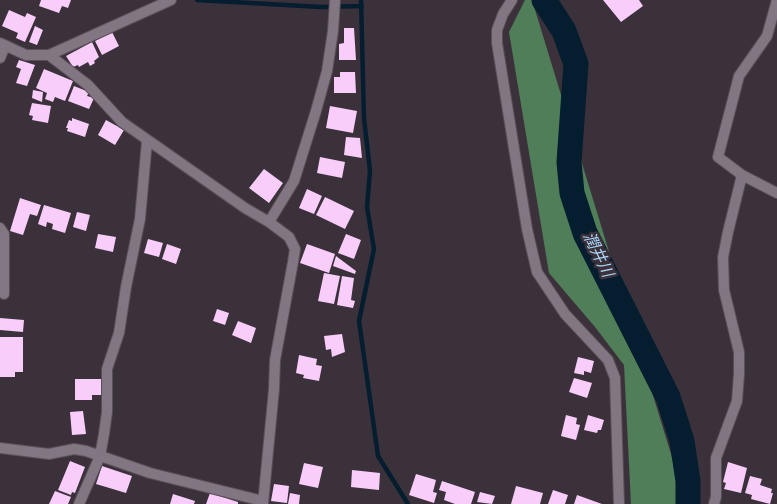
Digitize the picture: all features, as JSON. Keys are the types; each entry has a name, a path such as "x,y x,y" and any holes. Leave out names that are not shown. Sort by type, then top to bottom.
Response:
{"street":[{"path":"0,58 3,44 26,55 49,55 170,0"},
{"path":"269,222 294,182 327,71 334,30 335,0"},
{"path":"512,0 503,14 497,30 497,42 527,229 537,272 566,314 608,360 616,378 619,504"},
{"path":"777,0 767,36 739,76 718,157 742,175 777,193"},
{"path":"0,448 49,454 74,449 86,450 150,473 263,502 275,360 291,280 294,249 289,237 122,122 88,85 49,55"},
{"path":"79,504 100,456 107,412 107,369 119,333 140,219 148,141"},
{"path":"714,504 716,497 716,458 737,401 739,379 739,352 724,290 723,257 742,175"},
{"path":"0,228 4,234 4,294"}],"green space":[{"path":"525,0 532,0 678,477 676,504 631,504 624,365 595,327 549,273 509,32"}],"building":[{"path":"41,0 71,0 68,8 62,6 59,13 39,6"},
{"path":"603,0 639,0 643,6 621,22"},
{"path":"9,10 25,17 27,13 36,17 25,42 16,38 18,33 2,26"},
{"path":"35,26 43,30 37,45 29,42"},
{"path":"344,28 354,28 356,60 339,60 339,44 344,43"},
{"path":"112,32 119,46 102,55 95,41"},
{"path":"92,42 99,57 94,61 95,63 90,66 88,62 79,67 78,65 73,67 66,56"},
{"path":"19,60 35,65 27,86 16,83 21,69 16,67"},
{"path":"44,69 73,81 65,101 55,97 53,102 45,99 47,93 36,88"},
{"path":"340,72 355,72 356,93 334,93 334,77 340,77"},
{"path":"74,86 89,92 87,96 94,98 89,109 68,101"},
{"path":"33,90 43,92 42,102 32,98"},
{"path":"32,103 51,106 48,123 32,120 33,116 29,115"},
{"path":"330,106 357,111 353,133 326,128"},
{"path":"72,118 89,124 85,137 67,131 68,128 66,128 69,120 72,121"},
{"path":"106,120 124,130 115,145 98,135"},
{"path":"346,137 360,138 362,158 344,155"},
{"path":"320,157 345,162 342,178 317,173"},
{"path":"264,169 283,183 269,203 249,188"},
{"path":"307,189 322,196 314,214 299,208"},
{"path":"325,197 354,211 345,229 316,215"},
{"path":"20,198 41,205 37,216 30,214 23,235 10,231"},
{"path":"44,205 71,213 65,233 52,229 53,224 47,222 46,227 38,224"},
{"path":"77,212 90,215 86,231 73,227"},
{"path":"98,234 116,237 113,252 95,248"},
{"path":"346,234 361,240 354,259 338,253"},
{"path":"148,239 163,243 159,257 144,253"},
{"path":"167,244 181,249 176,264 162,259"},
{"path":"307,244 335,254 329,273 300,263"},
{"path":"336,256 356,271 355,274 333,266"},
{"path":"324,273 340,276 334,304 318,301"},
{"path":"342,276 354,278 351,300 355,301 353,308 337,305"},
{"path":"217,309 229,313 225,325 213,321"},
{"path":"0,318 24,320 23,332 0,330"},
{"path":"238,321 256,328 251,343 232,335"},
{"path":"342,334 345,352 332,357 331,349 326,350 324,336"},
{"path":"0,337 23,337 23,372 15,372 15,377 0,377"},
{"path":"299,355 317,359 316,365 322,366 319,381 303,378 304,375 296,373"},
{"path":"578,357 594,361 591,373 584,371 584,375 574,373"},
{"path":"574,378 592,383 587,398 569,392"},
{"path":"75,379 103,379 103,395 92,395 92,400 75,400"},
{"path":"83,411 86,434 72,435 70,412"},
{"path":"566,415 577,418 576,424 580,425 576,440 561,436"},
{"path":"588,415 604,420 601,430 598,430 597,433 584,430"},
{"path":"70,461 85,467 75,493 72,492 71,495 58,490"},
{"path":"728,462 747,468 741,493 724,489 726,483 723,482"},
{"path":"304,463 323,467 318,488 299,484"},
{"path":"102,466 132,476 126,493 96,484"},
{"path":"352,470 380,473 379,490 351,487"},
{"path":"416,474 436,480 433,492 437,493 434,503 409,495"},
{"path":"750,476 762,479 760,485 772,489 771,493 773,493 770,504 751,499 752,495 745,493"},
{"path":"442,481 475,492 471,504 455,504 444,500 446,492 439,490"},
{"path":"274,484 289,486 287,503 271,501"},
{"path":"516,486 543,493 540,504 511,504"},
{"path":"553,490 568,495 565,504 548,504"},
{"path":"55,491 71,497 68,504 49,504"},
{"path":"480,492 495,496 492,504 477,502"},
{"path":"210,493 238,502 238,504 206,504"},
{"path":"290,493 300,495 299,504 288,504"},
{"path":"173,494 195,501 194,504 170,504"},
{"path":"577,495 602,504 574,504"}],"waterway":[{"path":"197,0 321,7 362,6"},
{"path":"361,0 364,118 370,171 367,207 374,249 359,321 378,456 408,504"},
{"name":"潤井川","path":"544,0 564,31 576,64 569,162 572,193 585,233 668,397 682,441 688,481 688,504"}]}
